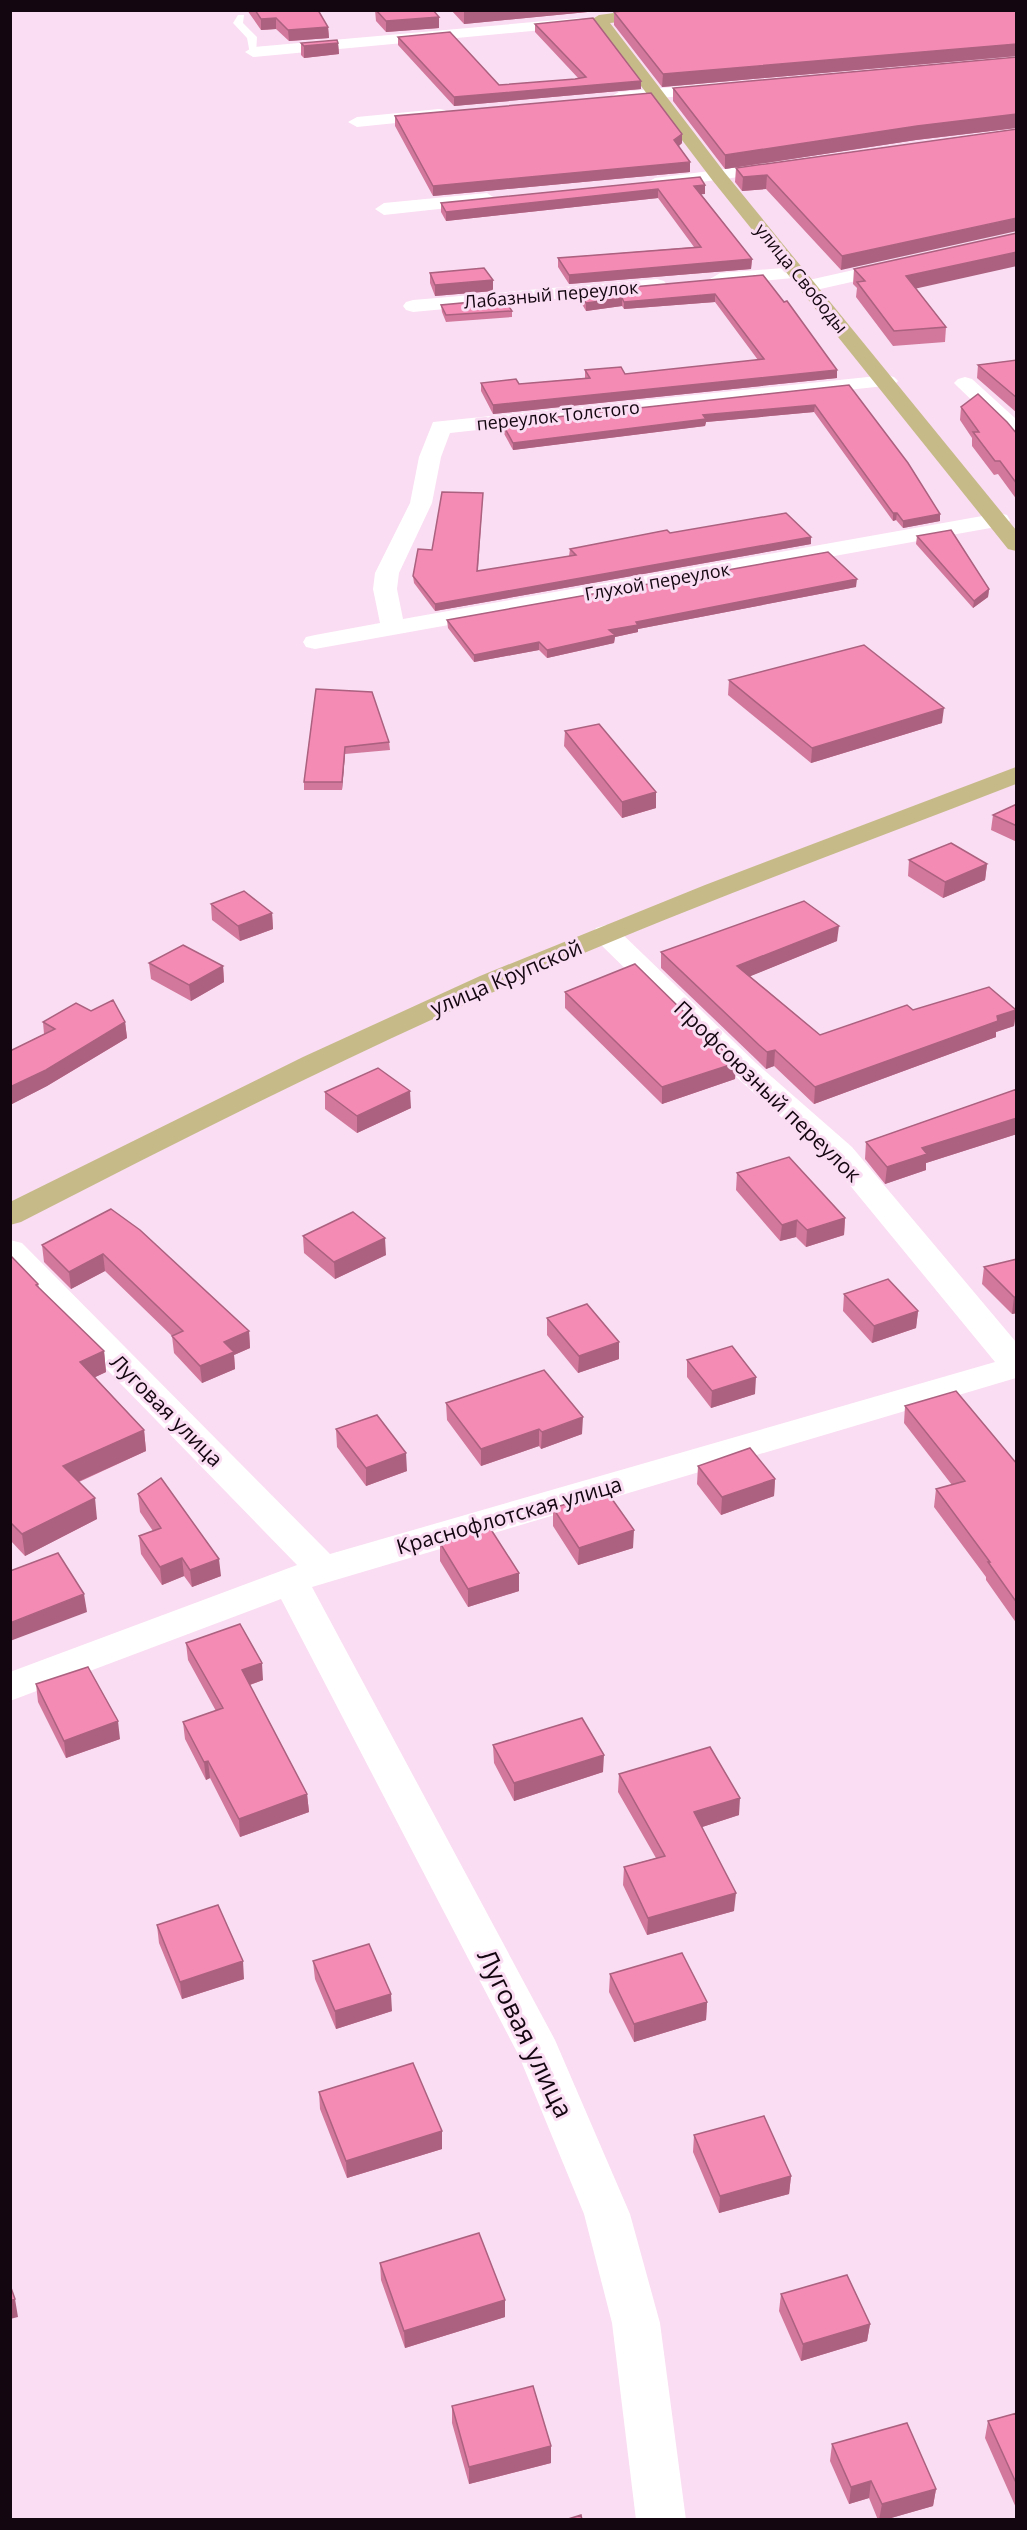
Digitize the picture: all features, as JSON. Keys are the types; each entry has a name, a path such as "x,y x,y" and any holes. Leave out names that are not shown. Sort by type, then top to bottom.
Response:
{"main road":[{"path":"595,16 680,10"},
{"name":"улица Свободы","path":"595,16 719,177 887,381 1017,544"},
{"name":"улица Крупской","path":"10,1215 230,1103 418,1014 606,934 1017,775"}],"street":[{"path":"253,52 595,16"},
{"path":"607,98 736,87"},
{"path":"357,122 452,113"},
{"path":"635,185 719,177 800,164"},
{"path":"384,209 504,197"},
{"path":"703,281 802,279 912,263"},
{"name":"Лабазный переулок","path":"413,306 680,283"},
{"name":"переулок Толстого","path":"393,628 385,589 387,573 421,503 430,457 441,427 887,381"},
{"path":"965,384 1017,430"},
{"name":"Глухой переулок","path":"315,642 999,520"},
{"name":"Профсоюзный переулок","path":"606,934 745,1069 841,1154 1017,1366"},
{"path":"841,1154 874,1143"},
{"name":"Луговая улица","path":"10,1250 307,1575 540,2052 607,2214 636,2323 661,2520"},
{"name":"Краснофлотская улица","path":"10,1688 307,1575 1017,1366"}],"lane":[{"path":"241,17 238,23 252,38 253,52"}],"building":[{"path":"255,10 318,10 328,27 288,30 276,18 261,19"},
{"path":"376,10 433,10 439,17 386,21"},
{"path":"630,10 1017,10 1017,44 663,74 614,12"},
{"path":"593,18 641,81 454,97 398,37 450,32 499,85 575,79 586,77 535,24"},
{"path":"337,40 338,43 304,46 301,43"},
{"path":"1017,57 1017,114 917,126 725,155 673,88"},
{"path":"651,93 682,134 674,140 690,162 433,186 395,116"},
{"path":"1017,129 1017,218 842,256 767,175 743,177 736,168"},
{"path":"700,177 705,185 694,186 752,259 569,275 558,258 701,247 658,189 446,212 441,203"},
{"path":"1017,233 1017,252 906,276 946,327 894,331 857,282 865,281 854,269"},
{"path":"484,268 493,280 435,285 430,273"},
{"path":"763,275 784,302 787,301 837,370 493,405 481,383 516,379 519,384 590,378 585,370 621,367 625,374 764,359 715,294 624,302 622,298 586,303 579,292"},
{"path":"504,299 512,311 446,315 441,305"},
{"path":"1017,360 1017,398 978,365"},
{"path":"849,385 908,463 940,514 903,521 897,513 893,513 815,405 703,415 706,419 513,443 502,423"},
{"path":"978,394 1017,434 1017,484 1000,461 995,461 973,432 979,432 961,407"},
{"path":"442,492 483,493 477,571 576,555 570,549 667,530 670,533 786,513 811,537 435,604 413,576 418,549 432,550"},
{"path":"951,530 989,589 974,601 917,536"},
{"path":"828,552 857,579 636,622 638,625 609,630 615,635 547,650 539,642 474,655 447,620"},
{"path":"864,645 944,708 812,748 729,680"},
{"path":"316,689 372,692 389,742 345,747 342,782 304,782"},
{"path":"599,724 656,792 622,802 565,731"},
{"path":"1017,804 1017,826 993,815"},
{"path":"951,843 987,864 945,882 909,860"},
{"path":"244,891 272,913 238,926 211,904"},
{"path":"804,901 839,926 737,966 820,1035 907,1005 913,1010 989,987 1016,1010 997,1016 998,1021 815,1087 775,1050 767,1052 759,1045 661,952"},
{"path":"183,945 223,966 189,985 149,963"},
{"path":"635,964 736,1063 662,1087 565,992"},
{"path":"113,1000 125,1022 46,1070 10,1087 10,1051 55,1029 43,1022 76,1003 91,1011"},
{"path":"378,1068 410,1091 357,1116 325,1092"},
{"path":"1017,1089 1017,1118 922,1148 927,1154 887,1167 866,1142"},
{"path":"789,1157 845,1218 807,1230 797,1220 782,1225 737,1173"},
{"path":"111,1209 140,1230 249,1331 224,1342 234,1352 200,1366 172,1336 183,1331 103,1254 69,1272 42,1245"},
{"path":"353,1212 385,1238 334,1262 303,1236"},
{"path":"11,1256 38,1284 36,1285 104,1351 80,1362 144,1430 63,1466 95,1498 22,1534 10,1522"},
{"path":"1017,1259 1017,1297 1014,1297 984,1267"},
{"path":"888,1279 918,1311 874,1326 844,1294"},
{"path":"587,1304 619,1342 579,1356 547,1318"},
{"path":"732,1346 756,1377 712,1391 687,1360"},
{"path":"544,1370 583,1417 542,1432 539,1429 481,1449 446,1403"},
{"path":"956,1391 1017,1464 1017,1603 936,1489 965,1481 905,1406"},
{"path":"377,1415 406,1453 366,1468 336,1429"},
{"path":"750,1448 775,1479 722,1497 698,1466"},
{"path":"161,1478 219,1559 190,1570 182,1558 160,1567 139,1536 161,1528 138,1494"},
{"path":"607,1492 634,1530 579,1548 553,1508"},
{"path":"490,1528 519,1573 468,1589 440,1543"},
{"path":"58,1553 84,1594 10,1623 10,1571"},
{"path":"240,1624 262,1663 242,1670 307,1794 239,1819 208,1761 204,1762 183,1722 223,1708 186,1643"},
{"path":"88,1667 118,1721 64,1741 36,1684"},
{"path":"582,1718 604,1755 514,1783 493,1745"},
{"path":"710,1747 740,1798 694,1812 736,1893 648,1918 624,1867 665,1856 619,1774"},
{"path":"218,1905 243,1961 180,1982 157,1925"},
{"path":"369,1944 391,1994 335,2011 313,1961"},
{"path":"682,1953 707,2002 634,2024 610,1974"},
{"path":"413,2063 442,2131 346,2161 319,2092"},
{"path":"764,2116 791,2176 720,2196 694,2135"},
{"path":"479,2233 505,2300 404,2331 380,2263"},
{"path":"847,2275 870,2324 803,2344 781,2294"},
{"path":"10,2285 15,2299 10,2301"},
{"path":"533,2386 551,2446 469,2467 452,2406"},
{"path":"1017,2413 1017,2485 988,2421"},
{"path":"907,2423 936,2489 882,2504 871,2481 851,2487 832,2444"},
{"path":"581,2515 582,2520 565,2520"}]}
